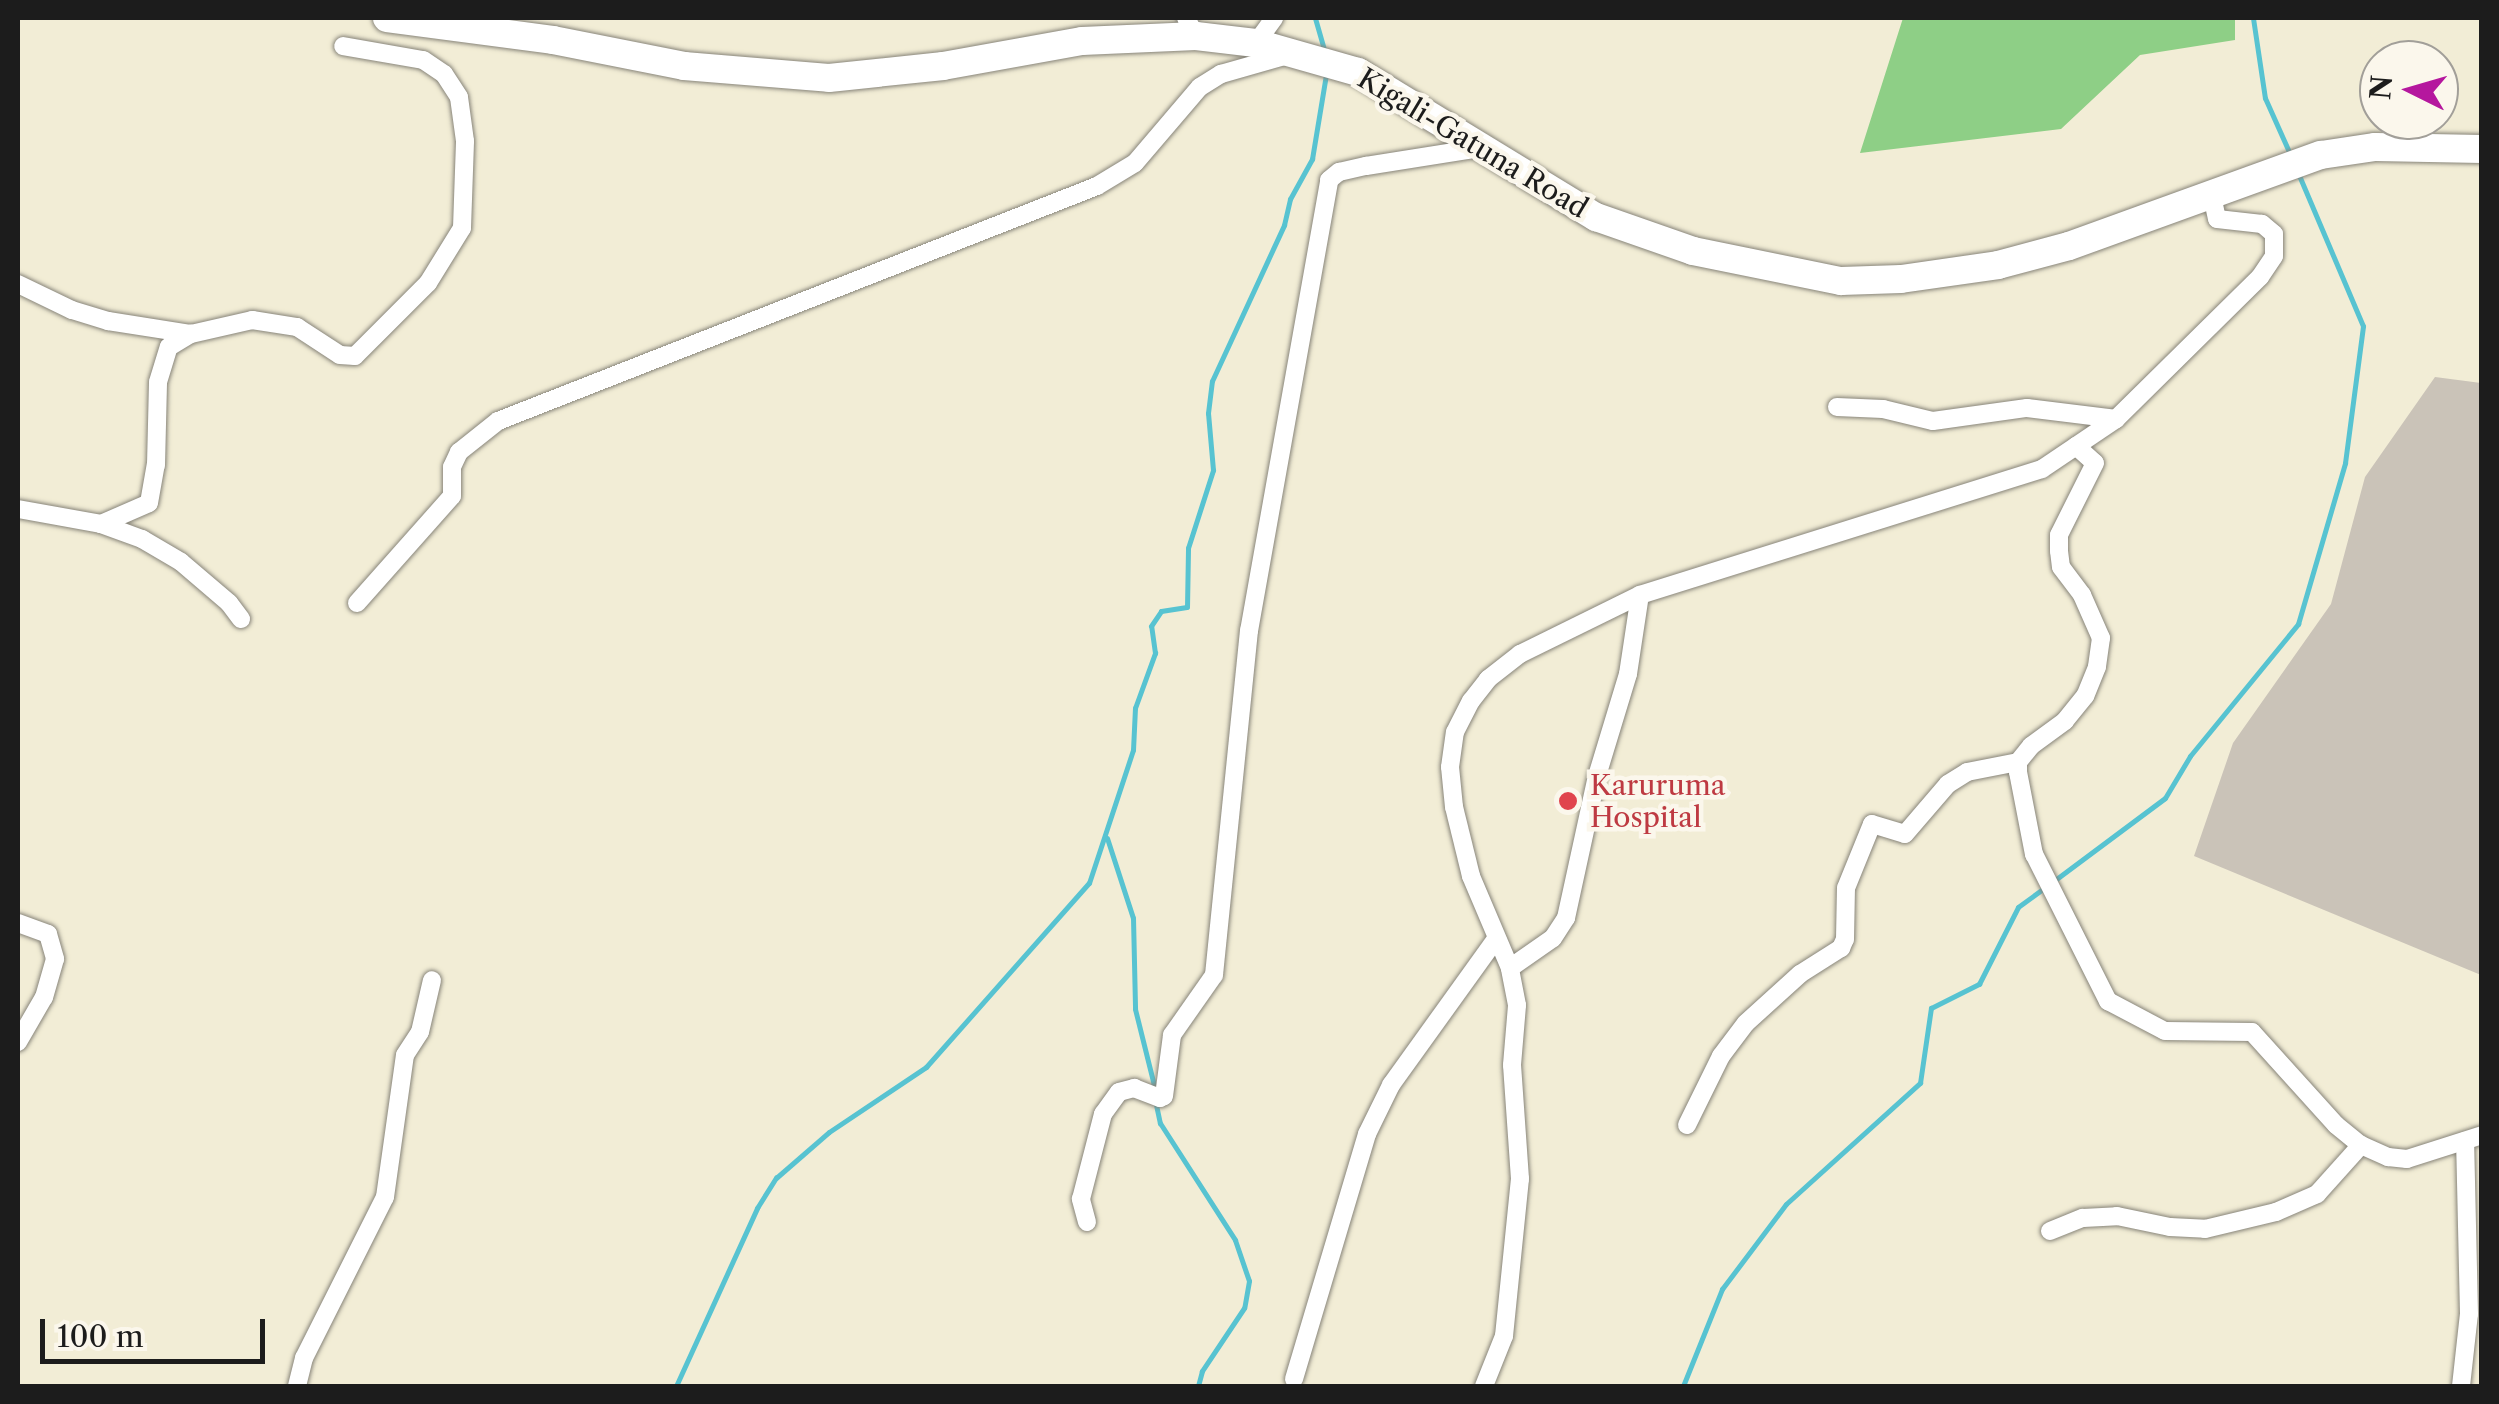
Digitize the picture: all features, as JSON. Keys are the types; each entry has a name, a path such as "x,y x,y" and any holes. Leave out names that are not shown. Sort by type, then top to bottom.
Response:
{"highway":[{"name":"Kigali-Gatuna Road","path":"388,18 553,40 684,66 828,78 944,66 1082,41 1191,27 1298,52 1358,72 1596,217 1693,251 1840,281 1900,279 1998,265 2069,246 2321,155 2374,147 2482,149"}],"street":[{"path":"1256,43 1274,18"},
{"path":"101,524 148,504 156,466 160,370 169,347 191,334 252,320 297,327 340,356 355,356 406,308 448,256 462,228 466,201 459,97 444,74 423,60 343,46"},
{"path":"356,603 452,496 452,466 458,452 498,420 1097,186 1135,163 1200,87 1221,74 1298,52"},
{"path":"1087,1222 1081,1199 1102,1114 1119,1092 1134,1088 1164,1096 1172,1035 1214,975 1249,631 1330,180 1339,172 1366,166 1480,148"},
{"path":"1484,1386 1504,1336 1520,1179 1512,1093 1516,1006 1510,968 1471,876 1454,808 1450,767 1455,732 1488,679 1520,654 1640,594 2042,469 2116,419 2260,276 2274,256 2274,234 2262,224 2217,219 2212,194"},
{"path":"18,284 72,310 108,321 191,334"},
{"path":"1837,407 1883,410 1933,421 2027,408 2116,419"},
{"path":"1687,1125 1721,1056 1746,1024 1800,974 1840,948 1846,888 1872,824 1905,834 1958,778 1976,770 2018,762 2031,746 2065,721 2084,696 2096,667 2101,638 2082,595 2061,568 2059,551 2059,535 2095,463 2076,446"},
{"path":"18,509 101,524 142,538 180,562 230,603 241,619"},
{"path":"1510,968 1554,938 1566,918 1596,776 1628,674 1640,594"},
{"path":"2018,762 2034,854 2108,1001 2150,1027 2165,1031 2252,1032 2336,1126 2361,1145 2407,1159 2474,1138 2475,1316 2461,1386"},
{"path":"18,923 48,934 55,959 44,997 18,1042"},
{"path":"1294,1378 1348,1211 1367,1134 1391,1085 1496,939"},
{"path":"298,1386 304,1358 385,1197 402,1070 420,1032 432,980"},
{"path":"2050,1231 2083,1218 2117,1216 2170,1227 2205,1228 2276,1212 2317,1194 2361,1145"}],"shaded area":[{"path":"2435,377 2481,383 2481,975 2194,856 2233,743 2331,604 2365,477"}],"green space":[{"path":"1903,18 2235,18 2235,40 2140,55 2061,129 1860,153"}],"waterway":[{"path":"1315,18 1325,53"},
{"path":"2253,18 2265,98 2290,154"},
{"path":"676,1386 757,1208 776,1178 829,1132 926,1067 1089,883 1133,750 1135,708 1155,653 1151,626 1161,611 1187,607 1188,548 1213,470 1208,413 1212,381 1284,225 1290,199 1312,159 1326,74"},
{"path":"2055,880 2165,798 2190,756 2298,624 2345,463 2363,326 2298,173"},
{"path":"1107,838 1133,918 1135,1009 1155,1089"},
{"path":"1683,1386 1722,1289 1786,1204 1920,1083 1931,1008 1979,984 2018,907 2046,887"},
{"path":"1155,1100 1160,1123 1235,1240 1249,1281 1244,1308 1202,1371 1198,1386"}],"place":[{"name":"Karuruma Hospital","path":"1568,801"}]}
